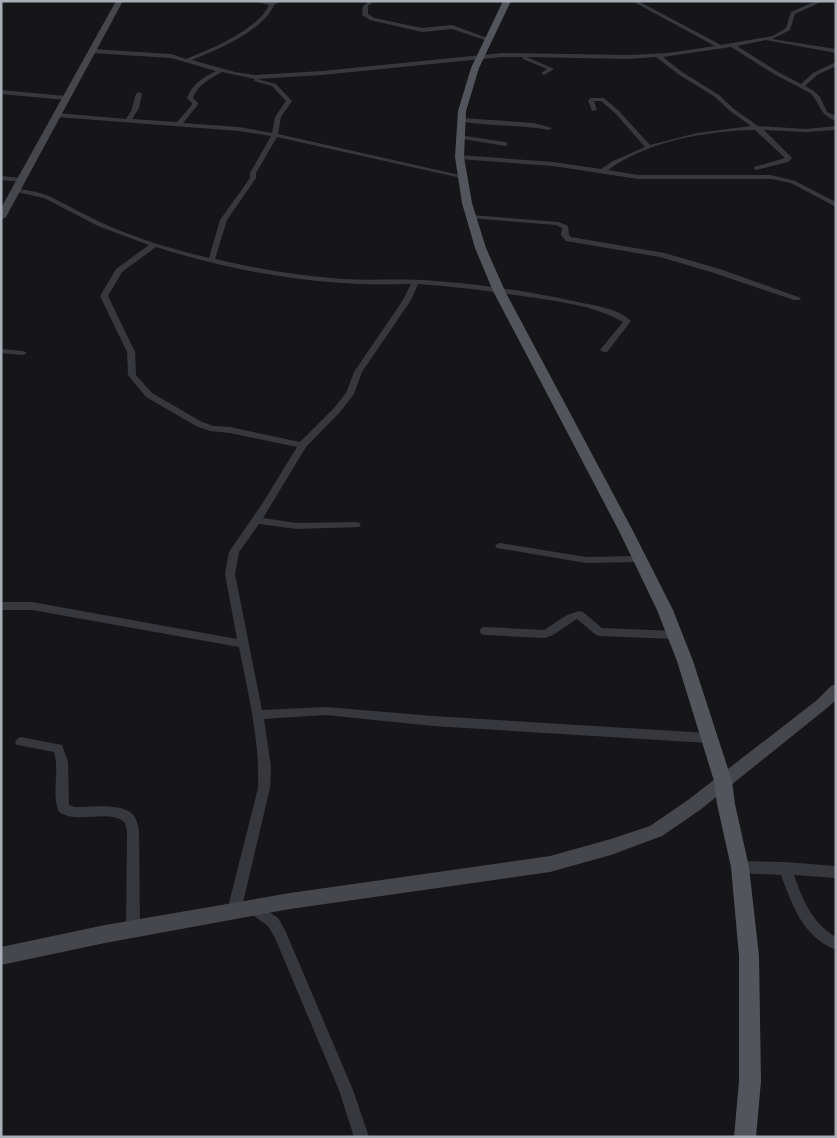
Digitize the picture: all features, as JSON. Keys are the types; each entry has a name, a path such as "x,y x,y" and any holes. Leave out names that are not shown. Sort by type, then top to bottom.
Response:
{"main road":[{"path":"1,216 120,1"},
{"path":"507,1 487,39 468,88 459,137 461,176 481,252 499,291 665,610 685,661 723,781 726,804 740,867 749,956 750,1081 745,1137"},
{"path":"1,956 243,909 550,864 611,847 656,831 694,805 822,704 836,690"}],"street":[{"path":"1,1 26,1"},
{"path":"255,1 272,4 280,1"},
{"path":"372,1 366,6 365,15 372,19 422,30 452,28 487,39"},
{"path":"634,1 722,47"},
{"path":"803,1 811,5"},
{"path":"243,76 322,73 480,57 658,56 722,47 782,34 788,29 793,13 821,1"},
{"path":"187,60 214,49 239,35 270,12 272,4"},
{"path":"766,39 836,51"},
{"path":"732,45 818,97 825,113 836,119"},
{"path":"92,51 171,56 274,85 288,100 278,117 275,135 253,172 253,178 227,215 221,227 217,249 211,260"},
{"path":"520,56 551,69 544,73"},
{"path":"658,56 680,73 717,96 754,128 762,131 789,158 786,161 756,168"},
{"path":"801,87 814,74 836,64"},
{"path":"178,126 194,106 195,103 190,98 191,94 198,85 220,71"},
{"path":"1,92 66,98"},
{"path":"128,120 136,108 139,94"},
{"path":"594,110 591,100 602,99 618,112 649,147"},
{"path":"57,115 239,130 275,135 461,176"},
{"path":"461,120 517,126 534,124 549,128"},
{"path":"602,172 618,159 669,141 754,128 797,131 836,128"},
{"path":"459,137 505,144"},
{"path":"459,157 553,164 638,177 762,176 782,178 836,205"},
{"path":"1,178 21,180"},
{"path":"15,191 41,195 52,199 117,232 154,245 281,275 344,280 434,283 580,304 624,318 626,321 625,325 604,350"},
{"path":"471,217 557,222 566,227 565,235 569,239 668,257 797,298"},
{"path":"154,245 119,271 104,296 131,352 132,375 137,383 149,396 199,424 213,429 230,430 302,445"},
{"path":"362,1137 346,1090 280,934 273,922 243,909 264,788 265,767 258,715 230,567 234,552 302,445 350,394 358,372 408,300 415,283"},
{"path":"1,351 23,353"},
{"path":"256,520 297,526 356,525"},
{"path":"500,546 586,560 640,559"},
{"path":"1,606 32,606 244,644"},
{"path":"485,631 545,634 553,632 573,616 580,615 600,632 675,635"},
{"path":"258,715 326,711 432,721 708,738"},
{"path":"21,742 58,748 62,755 61,797 63,808 69,812 118,812 127,815 133,831 133,929"},
{"path":"740,867 836,872"},
{"path":"785,868 800,910 808,924 836,944"}]}
